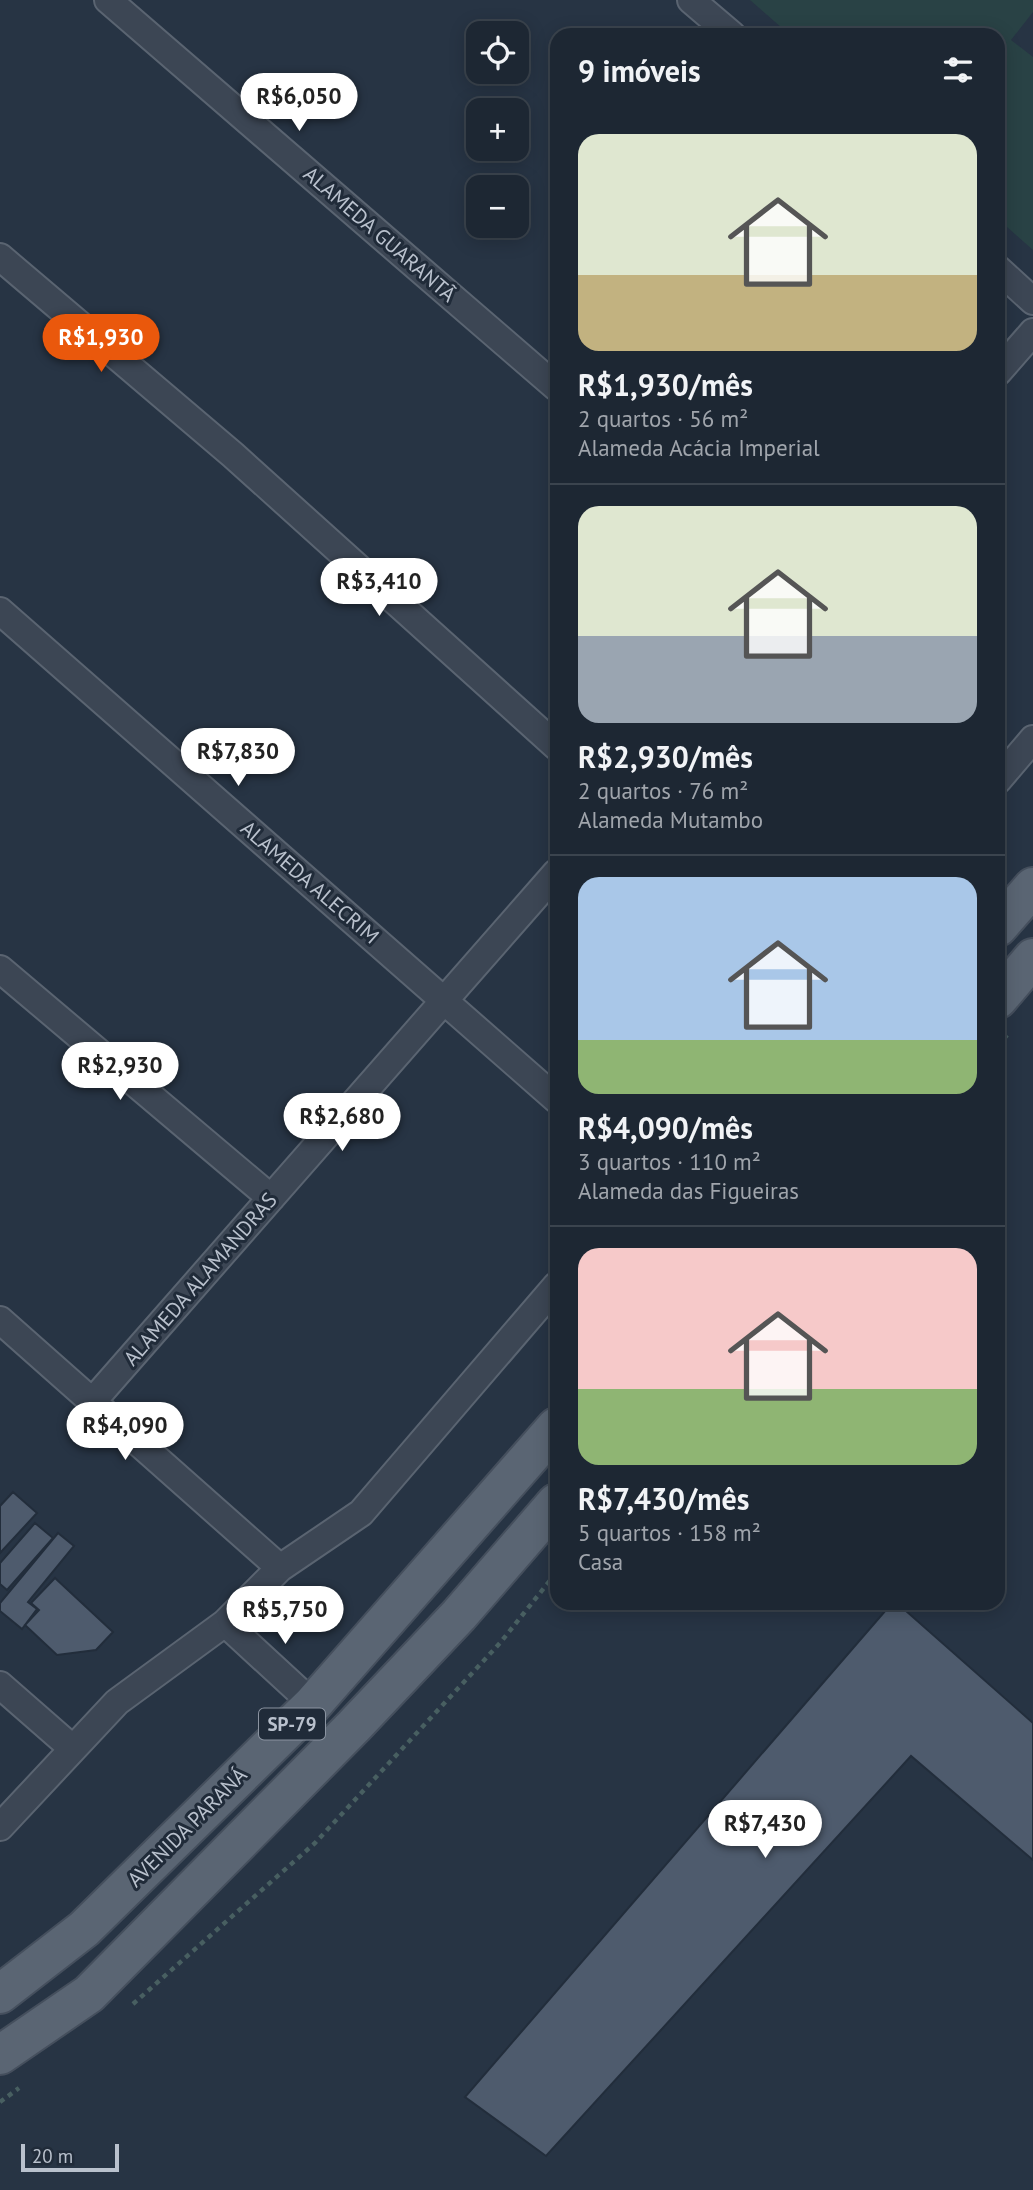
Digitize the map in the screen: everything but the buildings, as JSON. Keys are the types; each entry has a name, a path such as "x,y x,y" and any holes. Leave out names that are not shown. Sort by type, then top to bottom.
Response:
{"main road":[{"path":"1005,919 1033,887"},
{"path":"1005,991 1033,958"},
{"name":"AVENIDA PARANÁ","path":"0,1994 84,1929 313,1704 550,1434"},
{"name":"SP-79","path":"0,2055 89,1994 354,1726 459,1615 550,1510"}],"street":[{"name":"ALAMEDA GUARANTÃ","path":"108,0 550,382"},
{"path":"691,0 724,28"},
{"path":"0,257 233,455 550,741"},
{"path":"1005,275 1033,301"},
{"path":"1005,364 1033,332"},
{"name":"ALAMEDA ALECRIM","path":"0,611 550,1094"},
{"path":"1005,772 1033,739"},
{"name":"ALAMEDA ALAMANDRAS","path":"92,1402 550,880"},
{"path":"0,969 271,1198"},
{"path":"0,1827 117,1702 225,1623 280,1568 361,1513 550,1293"},
{"path":"0,1320 280,1568"},
{"path":"225,1623 313,1704"},
{"path":"0,1685 72,1748"}],"path":[{"path":"132,2005 315,1843 500,1643 550,1580"},
{"path":"0,2102 22,2086"}],"green space":[{"path":"750,0 1033,0 1033,12 1011,40 1033,57 1033,250 1005,225 1005,28 782,28"}]}
